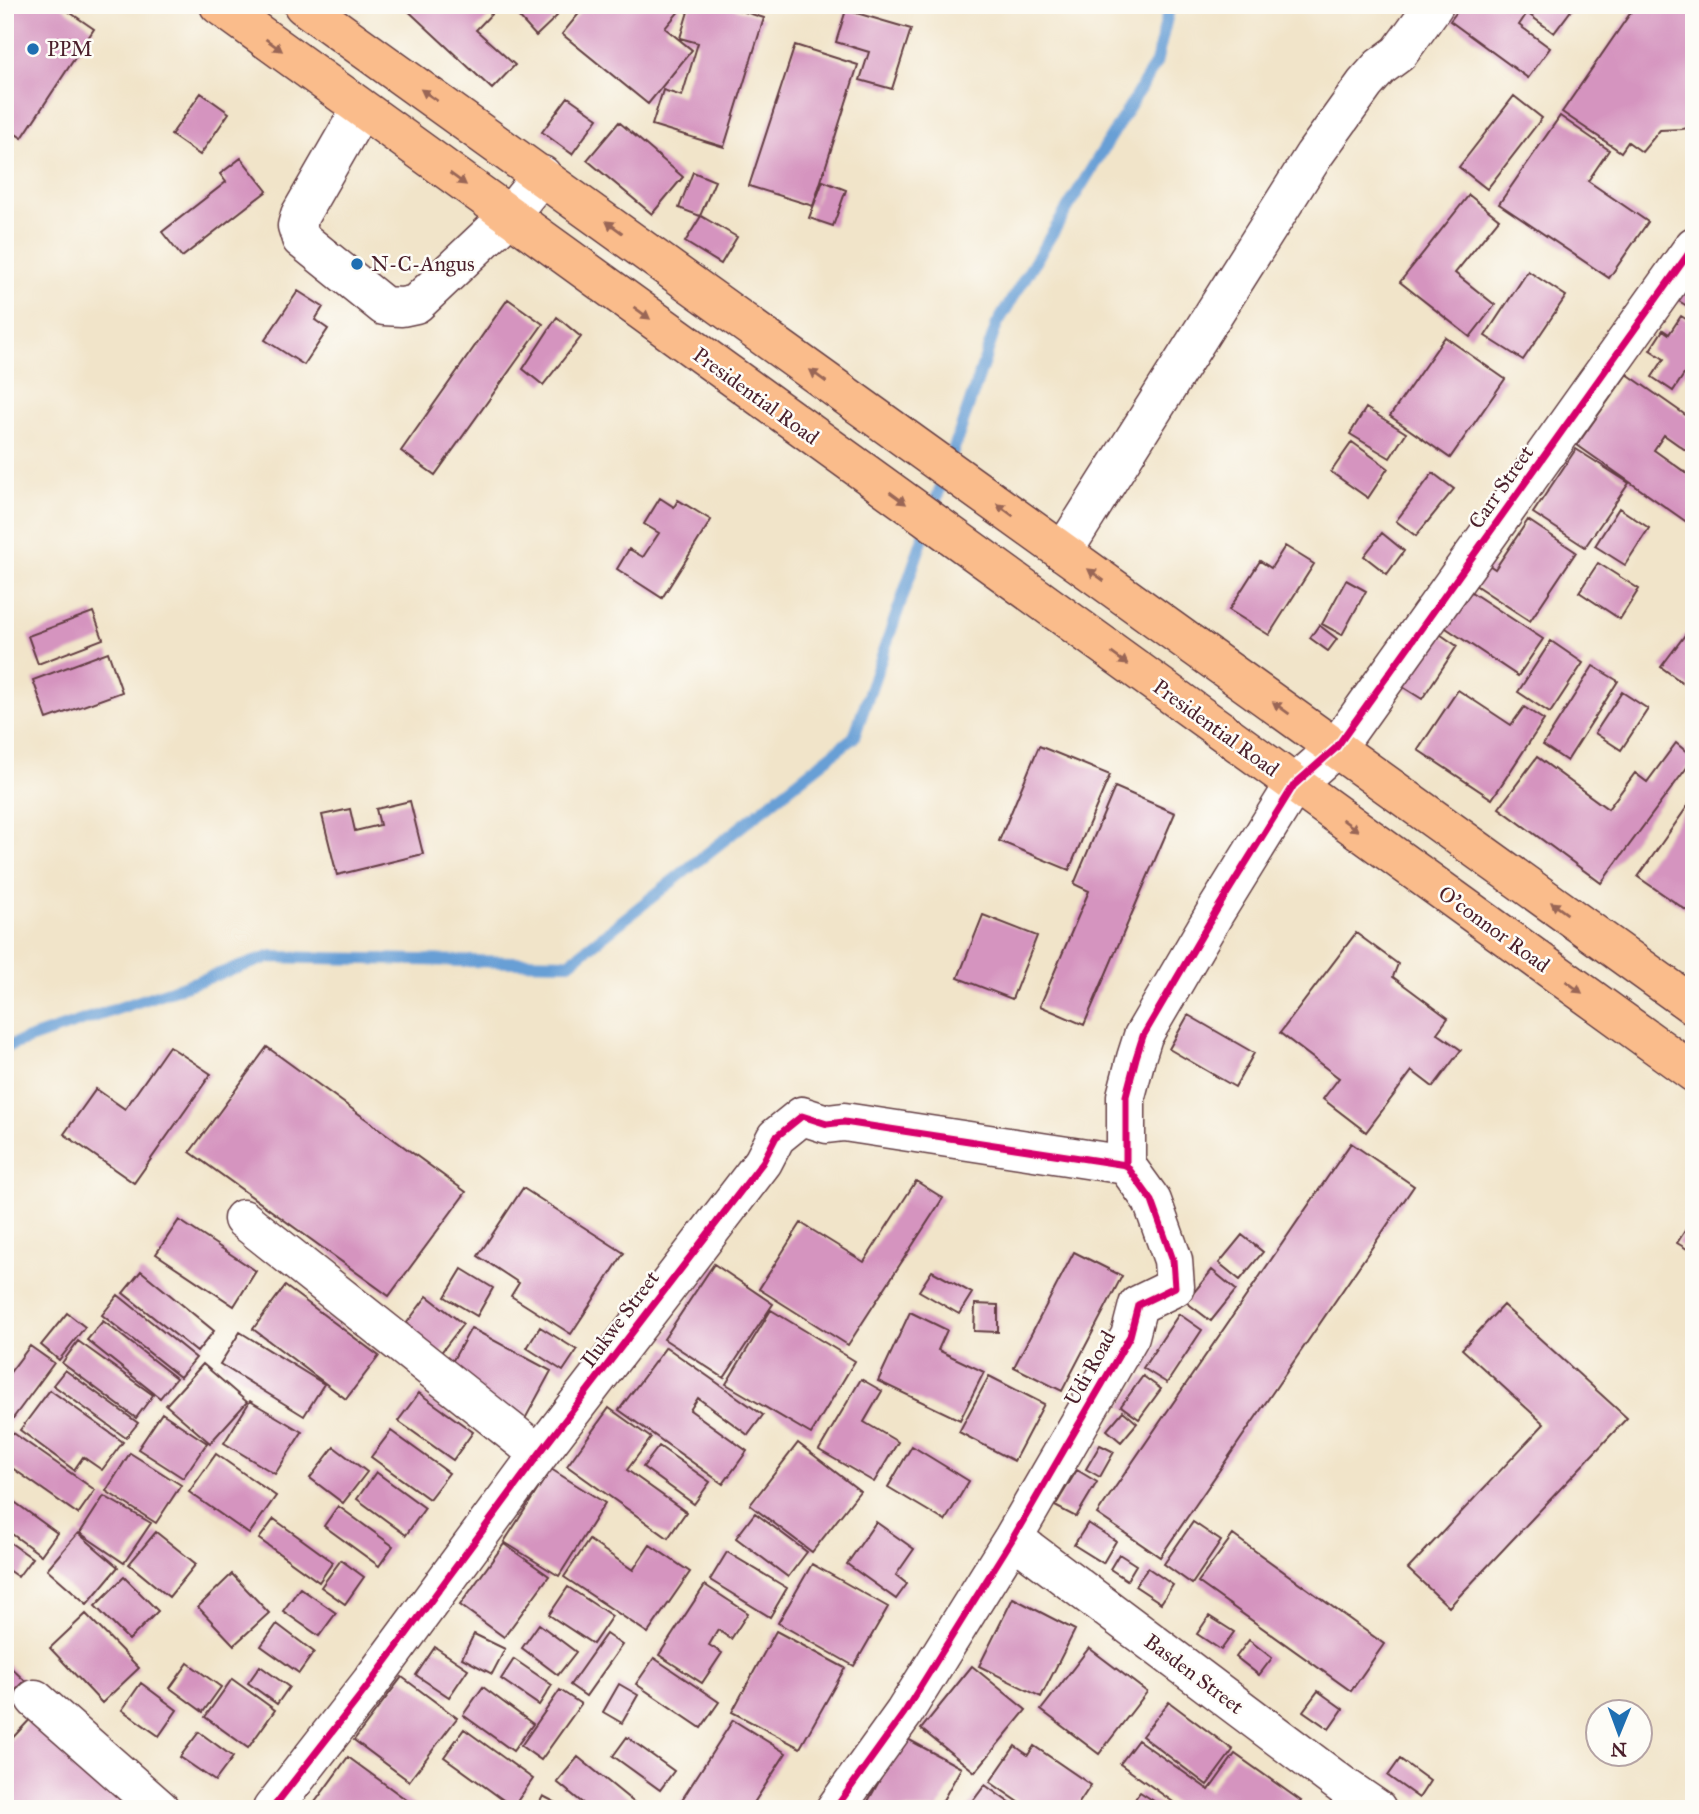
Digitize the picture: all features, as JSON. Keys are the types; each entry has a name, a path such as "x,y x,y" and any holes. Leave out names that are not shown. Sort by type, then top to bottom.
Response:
{"main road":[{"name":"Presidential Road","path":"219,5 1294,785"},
{"path":"303,5 1694,1006"},
{"path":"841,457 872,415"},
{"name":"O'connor Road","path":"1294,785 1694,1073"}],"street":[{"path":"1062,551 1314,155 1365,84 1380,67 1399,53 1434,5"},
{"path":"361,109 300,215 297,226 301,239 384,306 402,307 416,304 509,216 542,175"},
{"name":"Carr Street","path":"1294,785 1336,748 1694,246"},
{"path":"1126,1166 1126,1096 1143,1036 1294,785"},
{"name":"Ilukwe Street","path":"272,1809 371,1682 538,1454 763,1162 776,1137 802,1116 827,1124 844,1122 1126,1166"},
{"name":"Udi Road","path":"835,1809 904,1713 1013,1538 1129,1336 1138,1305 1175,1287 1173,1260 1152,1200 1126,1166"},
{"path":"243,1219 538,1454"},
{"name":"Basden Street","path":"1013,1538 1367,1806"},
{"path":"35,1699 160,1809"}],"building":[{"path":"5,5 59,5 94,29 22,138 5,127"},
{"path":"402,5 450,5 456,11 462,5 497,5 476,30 515,65 492,89"},
{"path":"508,5 548,5 557,16 536,36"},
{"path":"586,5 676,5 681,9 665,28 692,50 648,104 562,34"},
{"path":"690,5 723,5 764,18 724,147 652,125 663,90 682,96 698,43 680,38"},
{"path":"1462,5 1575,5 1554,33 1527,13 1519,25 1550,48 1528,78 1450,21"},
{"path":"1636,5 1694,5 1694,127 1660,130 1642,152 1628,142 1621,152 1562,112"},
{"path":"846,10 911,29 892,89 860,80 869,52 836,42"},
{"path":"795,45 858,65 813,206 749,186"},
{"path":"201,93 229,113 200,155 171,135"},
{"path":"1514,96 1542,118 1487,189 1459,167"},
{"path":"568,97 598,118 572,154 542,132"},
{"path":"1560,116 1609,150 1588,181 1648,222 1609,278 1499,204"},
{"path":"619,122 683,177 652,214 587,160"},
{"path":"241,158 267,191 182,257 162,232 226,182 220,174"},
{"path":"693,172 715,181 700,216 679,208"},
{"path":"823,181 846,190 833,226 809,218"},
{"path":"1469,195 1499,219 1455,273 1495,305 1470,337 1400,282"},
{"path":"701,216 737,237 721,264 685,242"},
{"path":"1528,271 1566,296 1523,360 1485,336"},
{"path":"1694,272 1694,310 1677,300"},
{"path":"298,291 323,307 315,320 328,329 304,365 265,340"},
{"path":"508,299 543,324 435,475 401,451"},
{"path":"1681,316 1694,324 1694,379 1685,373 1673,391 1652,377 1664,359 1650,350 1663,330 1669,334"},
{"path":"557,317 581,337 543,385 523,369"},
{"path":"1445,337 1505,379 1450,458 1390,416"},
{"path":"1627,374 1694,421 1694,456 1664,435 1654,450 1689,475 1694,468 1694,516 1688,523 1577,445"},
{"path":"1366,408 1406,433 1390,458 1350,434"},
{"path":"1352,442 1388,468 1368,498 1331,472"},
{"path":"1576,449 1629,483 1585,547 1533,513"},
{"path":"1433,473 1454,489 1416,536 1396,521"},
{"path":"660,498 674,507 678,500 711,520 662,598 617,569 629,549 643,557 659,533 644,524"},
{"path":"1619,508 1649,528 1625,565 1595,546"},
{"path":"1528,520 1576,552 1530,621 1463,577 1477,557 1495,569"},
{"path":"1382,533 1404,551 1387,574 1364,556"},
{"path":"1285,546 1314,564 1269,635 1229,610 1260,561 1271,568"},
{"path":"1598,563 1639,589 1620,619 1579,592"},
{"path":"1346,580 1366,591 1342,635 1322,624"},
{"path":"1462,586 1543,639 1518,676 1437,622"},
{"path":"93,612 103,639 38,664 28,636"},
{"path":"1694,623 1694,691 1661,667"},
{"path":"1319,625 1337,639 1328,651 1310,638"},
{"path":"1434,630 1457,646 1422,699 1398,684"},
{"path":"1551,641 1583,663 1550,713 1518,692"},
{"path":"108,652 122,692 47,719 33,680"},
{"path":"1593,666 1618,681 1567,761 1543,745"},
{"path":"1458,690 1511,725 1524,707 1544,720 1492,799 1418,750"},
{"path":"1622,692 1648,709 1621,750 1595,733"},
{"path":"1676,743 1694,758 1601,883 1499,808 1537,757 1608,809 1635,773 1647,782"},
{"path":"1039,746 1110,775 1069,870 999,841"},
{"path":"1115,787 1175,813 1084,1025 1040,1006 1089,891 1074,884"},
{"path":"1694,797 1694,905 1689,912 1638,877"},
{"path":"410,801 423,854 337,875 322,815 350,809 355,831 380,825 376,809"},
{"path":"983,915 1037,936 1012,999 958,978"},
{"path":"1356,933 1398,964 1393,977 1448,1018 1437,1033 1461,1050 1433,1087 1412,1071 1366,1132 1323,1099 1339,1078 1280,1033"},
{"path":"1188,1015 1254,1053 1235,1087 1169,1049"},
{"path":"169,1046 211,1074 134,1183 64,1134 96,1089 125,1109"},
{"path":"267,1047 466,1192 389,1296 190,1152"},
{"path":"1351,1143 1414,1186 1160,1557 1097,1514"},
{"path":"916,1181 943,1198 848,1345 759,1289 801,1223 864,1262"},
{"path":"523,1188 624,1253 571,1334 511,1296 519,1283 478,1256"},
{"path":"1694,1217 1694,1253 1677,1243"},
{"path":"179,1220 256,1271 234,1306 156,1254"},
{"path":"1242,1235 1263,1252 1240,1280 1219,1263"},
{"path":"1074,1252 1122,1276 1062,1391 1014,1367"},
{"path":"714,1264 773,1304 724,1378 664,1339"},
{"path":"462,1269 493,1288 477,1316 445,1297"},
{"path":"1212,1270 1236,1290 1211,1321 1186,1302"},
{"path":"141,1271 214,1331 197,1352 123,1293"},
{"path":"932,1271 972,1293 959,1314 919,1291"},
{"path":"285,1286 379,1356 346,1399 253,1329"},
{"path":"118,1295 196,1358 180,1377 102,1315"},
{"path":"427,1296 463,1324 439,1355 403,1328"},
{"path":"975,1304 998,1305 998,1332 974,1331"},
{"path":"1503,1305 1627,1418 1449,1607 1408,1569 1544,1424 1462,1349"},
{"path":"771,1310 855,1361 811,1434 726,1384"},
{"path":"910,1312 947,1330 938,1350 984,1372 960,1420 878,1381"},
{"path":"67,1313 85,1327 59,1360 41,1345"},
{"path":"1179,1314 1202,1330 1167,1383 1143,1368"},
{"path":"103,1321 176,1378 160,1398 87,1340"},
{"path":"540,1327 577,1350 563,1371 527,1348"},
{"path":"471,1328 551,1371 525,1419 444,1376"},
{"path":"240,1332 324,1384 304,1416 220,1364"},
{"path":"78,1341 153,1395 136,1418 62,1363"},
{"path":"30,1346 54,1363 5,1429 5,1379"},
{"path":"666,1347 763,1415 748,1435 698,1398 690,1410 747,1451 723,1484 619,1410"},
{"path":"203,1364 247,1402 210,1443 166,1405"},
{"path":"65,1370 138,1423 126,1438 53,1385"},
{"path":"989,1376 1044,1404 1014,1461 959,1432"},
{"path":"1143,1376 1161,1389 1139,1419 1121,1406"},
{"path":"861,1379 882,1391 864,1422 898,1442 874,1482 819,1450"},
{"path":"50,1390 123,1442 102,1470 83,1457 74,1470 20,1430"},
{"path":"419,1393 473,1432 453,1460 398,1421"},
{"path":"250,1401 302,1432 275,1474 224,1443"},
{"path":"609,1408 651,1438 627,1470 686,1512 668,1538 567,1466"},
{"path":"1123,1411 1137,1423 1121,1442 1107,1430"},
{"path":"162,1413 207,1443 183,1478 138,1449"},
{"path":"391,1431 449,1473 429,1499 371,1457"},
{"path":"12,1432 95,1490 78,1514 5,1463 5,1441"},
{"path":"798,1443 860,1491 812,1552 750,1505"},
{"path":"1100,1445 1114,1452 1100,1477 1086,1469"},
{"path":"659,1446 710,1482 694,1504 643,1467"},
{"path":"912,1446 969,1481 945,1521 888,1487"},
{"path":"334,1447 367,1472 343,1503 310,1478"},
{"path":"130,1453 181,1485 156,1523 106,1491"},
{"path":"216,1454 276,1496 249,1534 189,1492"},
{"path":"551,1469 605,1503 559,1576 504,1542"},
{"path":"1077,1470 1097,1482 1076,1517 1055,1506"},
{"path":"376,1472 425,1508 406,1535 357,1499"},
{"path":"5,1495 57,1533 41,1555 5,1529"},
{"path":"104,1496 151,1523 124,1563 80,1533"},
{"path":"338,1506 393,1546 379,1566 324,1526"},
{"path":"755,1513 807,1552 788,1577 736,1538"},
{"path":"274,1519 333,1562 319,1582 259,1539"},
{"path":"876,1522 914,1549 896,1575 907,1584 896,1599 847,1564"},
{"path":"1193,1522 1221,1541 1192,1584 1164,1564"},
{"path":"1088,1523 1116,1541 1103,1563 1074,1545"},
{"path":"156,1532 196,1564 169,1597 129,1564"},
{"path":"78,1533 118,1567 87,1604 47,1569"},
{"path":"1233,1535 1384,1644 1351,1691 1198,1582"},
{"path":"5,1539 32,1558 18,1577 5,1568"},
{"path":"589,1540 633,1570 650,1545 690,1572 648,1633 564,1577"},
{"path":"504,1544 549,1576 504,1637 460,1605"},
{"path":"727,1552 787,1588 770,1617 710,1580"},
{"path":"1119,1554 1136,1565 1127,1580 1110,1569"},
{"path":"341,1560 364,1577 345,1604 321,1587"},
{"path":"812,1564 888,1607 854,1666 778,1623"},
{"path":"1148,1568 1173,1585 1161,1603 1135,1586"},
{"path":"232,1574 269,1613 234,1645 198,1607"},
{"path":"124,1577 158,1611 129,1640 95,1606"},
{"path":"705,1585 748,1613 731,1639 718,1630 709,1645 722,1653 702,1683 659,1655"},
{"path":"568,1587 612,1616 593,1644 549,1615"},
{"path":"300,1588 336,1613 319,1636 283,1611"},
{"path":"1013,1598 1075,1630 1041,1697 979,1666"},
{"path":"86,1614 139,1668 102,1703 50,1648"},
{"path":"1209,1616 1234,1632 1221,1650 1197,1634"},
{"path":"277,1624 314,1652 299,1673 261,1646"},
{"path":"539,1624 576,1652 558,1675 522,1648"},
{"path":"776,1631 845,1668 800,1748 732,1712"},
{"path":"474,1634 505,1649 492,1674 462,1658"},
{"path":"606,1634 622,1645 586,1696 570,1685"},
{"path":"1249,1640 1272,1658 1259,1675 1236,1657"},
{"path":"435,1647 468,1669 449,1697 416,1675"},
{"path":"1089,1648 1147,1692 1099,1754 1041,1710"},
{"path":"654,1658 719,1702 701,1728 636,1684"},
{"path":"514,1659 552,1685 539,1705 501,1679"},
{"path":"5,1662 25,1681 5,1701"},
{"path":"188,1663 221,1687 203,1712 170,1688"},
{"path":"260,1666 289,1687 277,1704 248,1683"},
{"path":"972,1666 1026,1710 975,1772 921,1729"},
{"path":"402,1677 457,1718 409,1781 354,1740"},
{"path":"232,1679 275,1710 248,1748 205,1717"},
{"path":"141,1683 177,1710 159,1736 122,1710"},
{"path":"619,1684 638,1695 622,1723 603,1712"},
{"path":"483,1687 533,1724 513,1751 463,1715"},
{"path":"560,1690 581,1704 541,1760 521,1746"},
{"path":"1318,1691 1343,1709 1329,1729 1303,1711"},
{"path":"1169,1702 1233,1750 1207,1785 1142,1736"},
{"path":"35,1714 136,1809 5,1809 5,1746"},
{"path":"733,1720 786,1753 750,1809 676,1809"},
{"path":"464,1729 533,1779 513,1807 444,1757"},
{"path":"199,1732 233,1757 215,1781 180,1757"},
{"path":"627,1737 674,1771 660,1790 613,1756"},
{"path":"904,1737 961,1768 938,1809 878,1809 867,1803"},
{"path":"1138,1740 1209,1790 1235,1754 1301,1801 1295,1809 1183,1809 1120,1764"},
{"path":"1015,1746 1028,1755 1034,1746 1091,1785 1075,1809 1029,1809 990,1782"},
{"path":"348,1757 419,1809 310,1809"},
{"path":"578,1757 642,1809 590,1809 557,1782"},
{"path":"1400,1759 1430,1781 1419,1798 1388,1776"},
{"path":"985,1785 1018,1809 967,1809"},
{"path":"1140,1792 1166,1809 1128,1809"},
{"path":"543,1796 568,1809 536,1809"}],"waterway":[{"path":"5,1047 269,957 569,963 854,737 997,324 1156,63 1170,5"}],"cycle path":[{"path":"835,1809 904,1713 1013,1538 1130,1336 1138,1305 1175,1287 1173,1260 1152,1201 1126,1165 1126,1096 1143,1036 1294,785 1336,748 1694,246"},
{"path":"272,1809 763,1162 776,1137 802,1116 827,1124 844,1122 1126,1165"}],"place":[{"name":"PPM","path":"33,49"},
{"name":"N-C-Angus","path":"357,264"}]}
